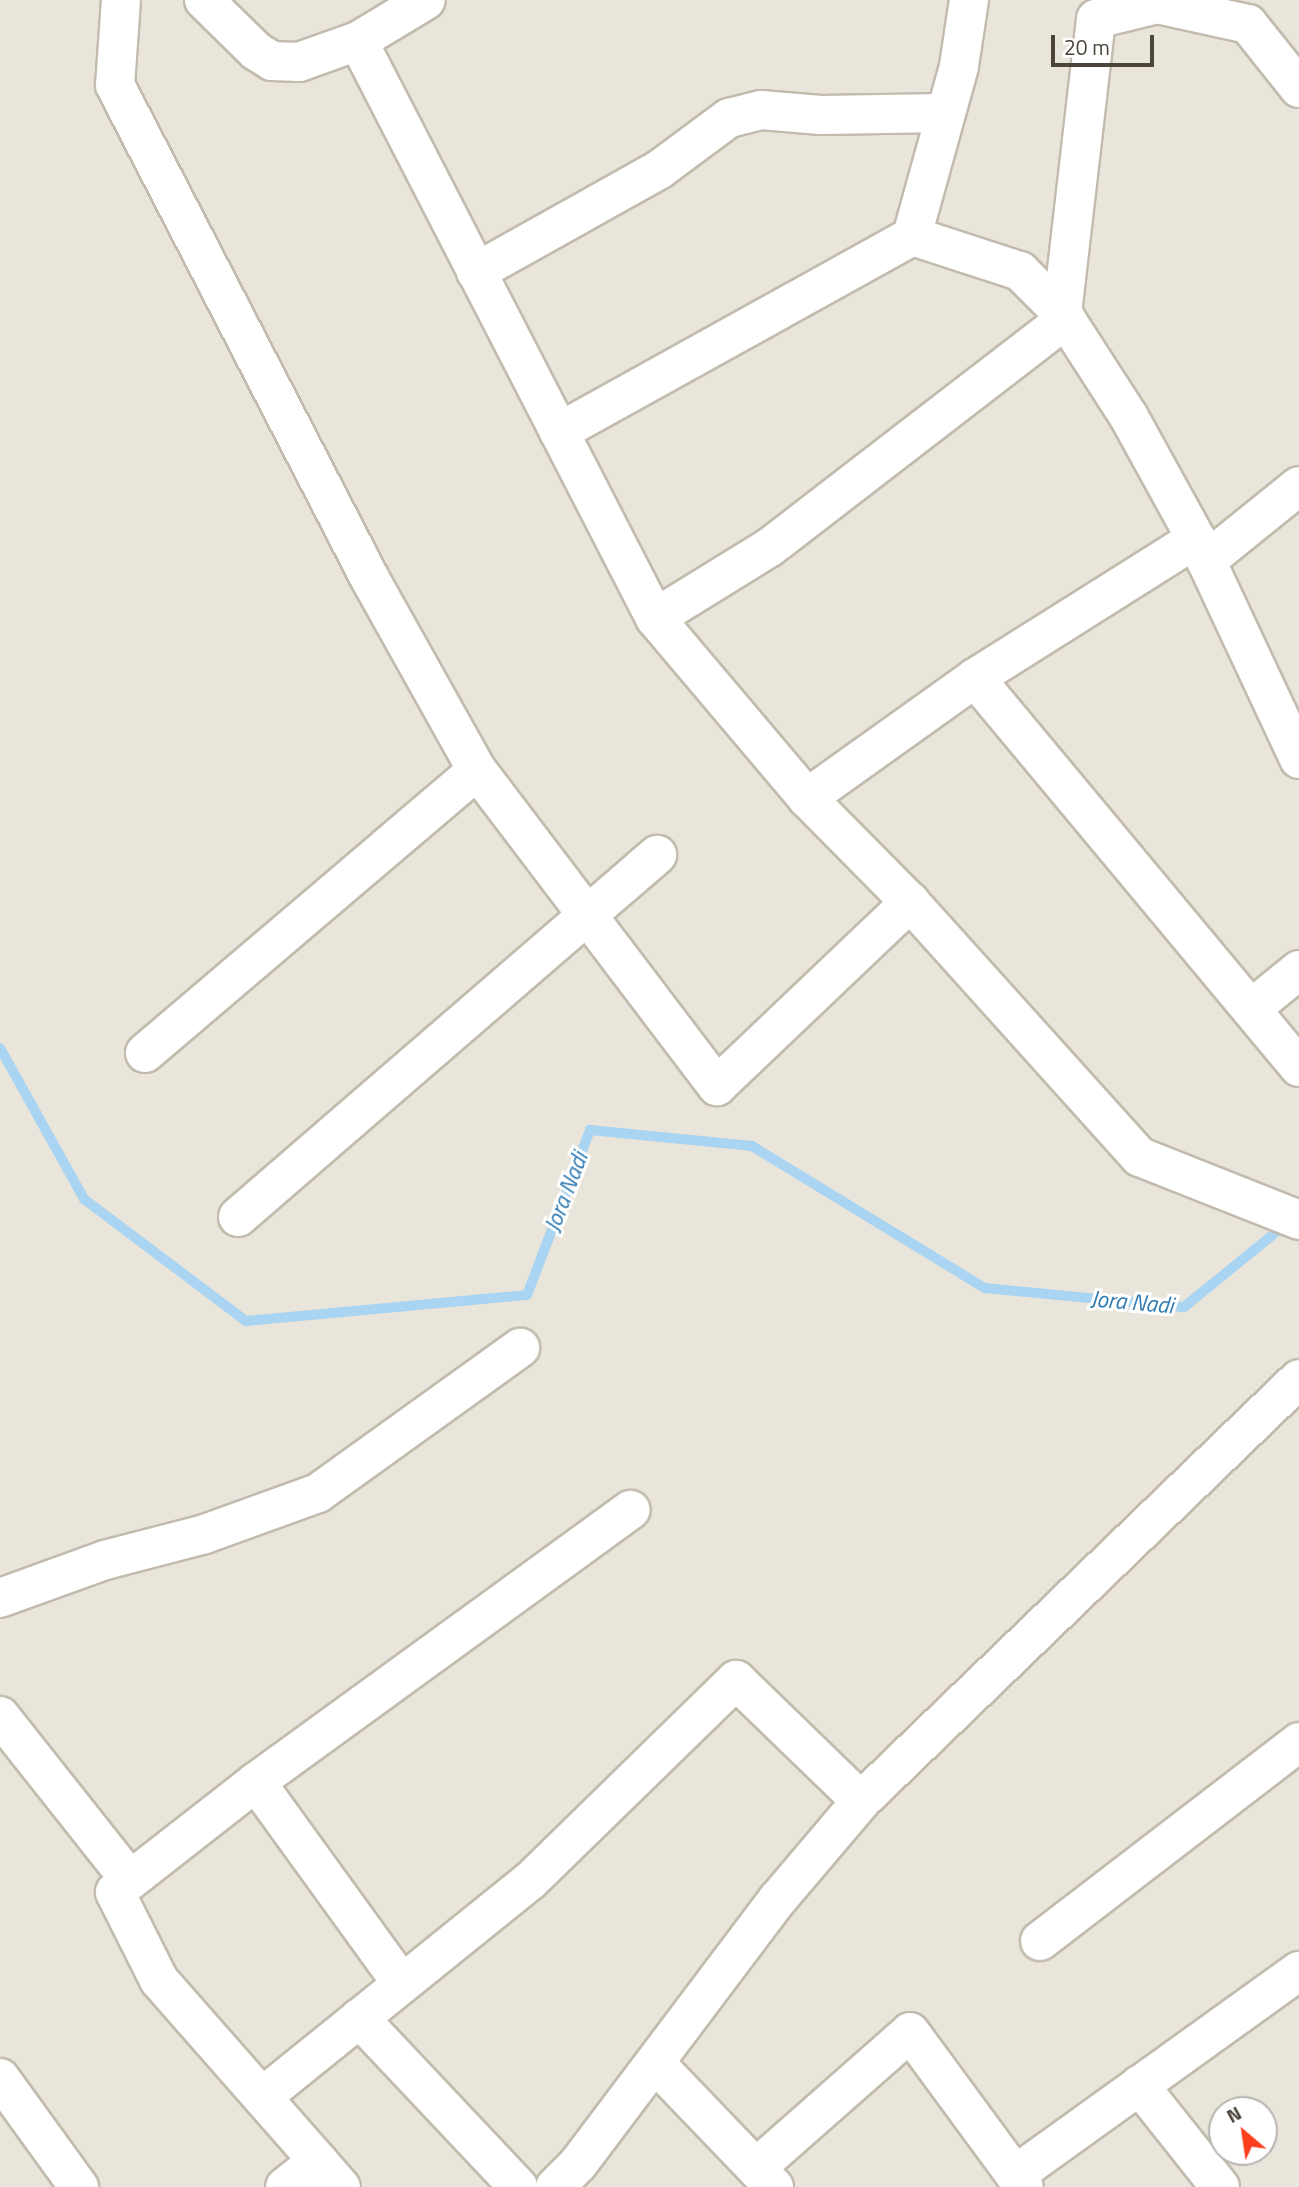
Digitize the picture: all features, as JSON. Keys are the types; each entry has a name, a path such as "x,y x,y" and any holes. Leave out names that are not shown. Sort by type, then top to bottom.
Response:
{"street":[{"path":"121,0 115,85 369,577 477,770 717,1086 910,902"},
{"path":"204,0 256,51 272,61 299,62 358,41 426,0"},
{"path":"559,432 912,236 946,113 969,0"},
{"path":"655,618 770,547 1064,316 1096,19 1157,4 1248,24 1299,89"},
{"path":"358,41 655,618 807,798 910,902 1140,1157 1259,1200 1299,1220"},
{"path":"477,272 660,169 729,118 761,110 821,115 946,113"},
{"path":"912,236 1020,271 1064,316 1129,417 1201,550 1299,759"},
{"path":"807,798 975,678 1201,550 1299,486"},
{"path":"975,678 1299,1067"},
{"path":"145,1053 477,770"},
{"path":"238,1217 657,855"},
{"path":"1251,1009 1299,970"},
{"path":"0,1598 105,1560 205,1534 318,1493 520,1348"},
{"path":"555,2187 654,2063 778,1899 860,1801 1299,1379"},
{"path":"285,2187 329,2174 159,1980 115,1892 256,1782 631,1510"},
{"path":"262,2097 530,1881 736,1681 860,1801"},
{"path":"0,1716 130,1880"},
{"path":"1040,1941 1299,1742"},
{"path":"256,1782 402,1984"},
{"path":"654,2063 765,2177 910,2032 1020,2181 1139,2085 1299,1971"},
{"path":"359,2018 518,2187"},
{"path":"0,2078 79,2187"},
{"path":"1139,2085 1220,2187"}],"shaded area":[{"path":"0,0 1299,0 1299,2187 0,2187"}],"waterway":[{"name":"Jora Nadi","path":"0,1048 84,1199 246,1321 527,1295 590,1130 752,1146 985,1288 1184,1307 1285,1225"}]}
